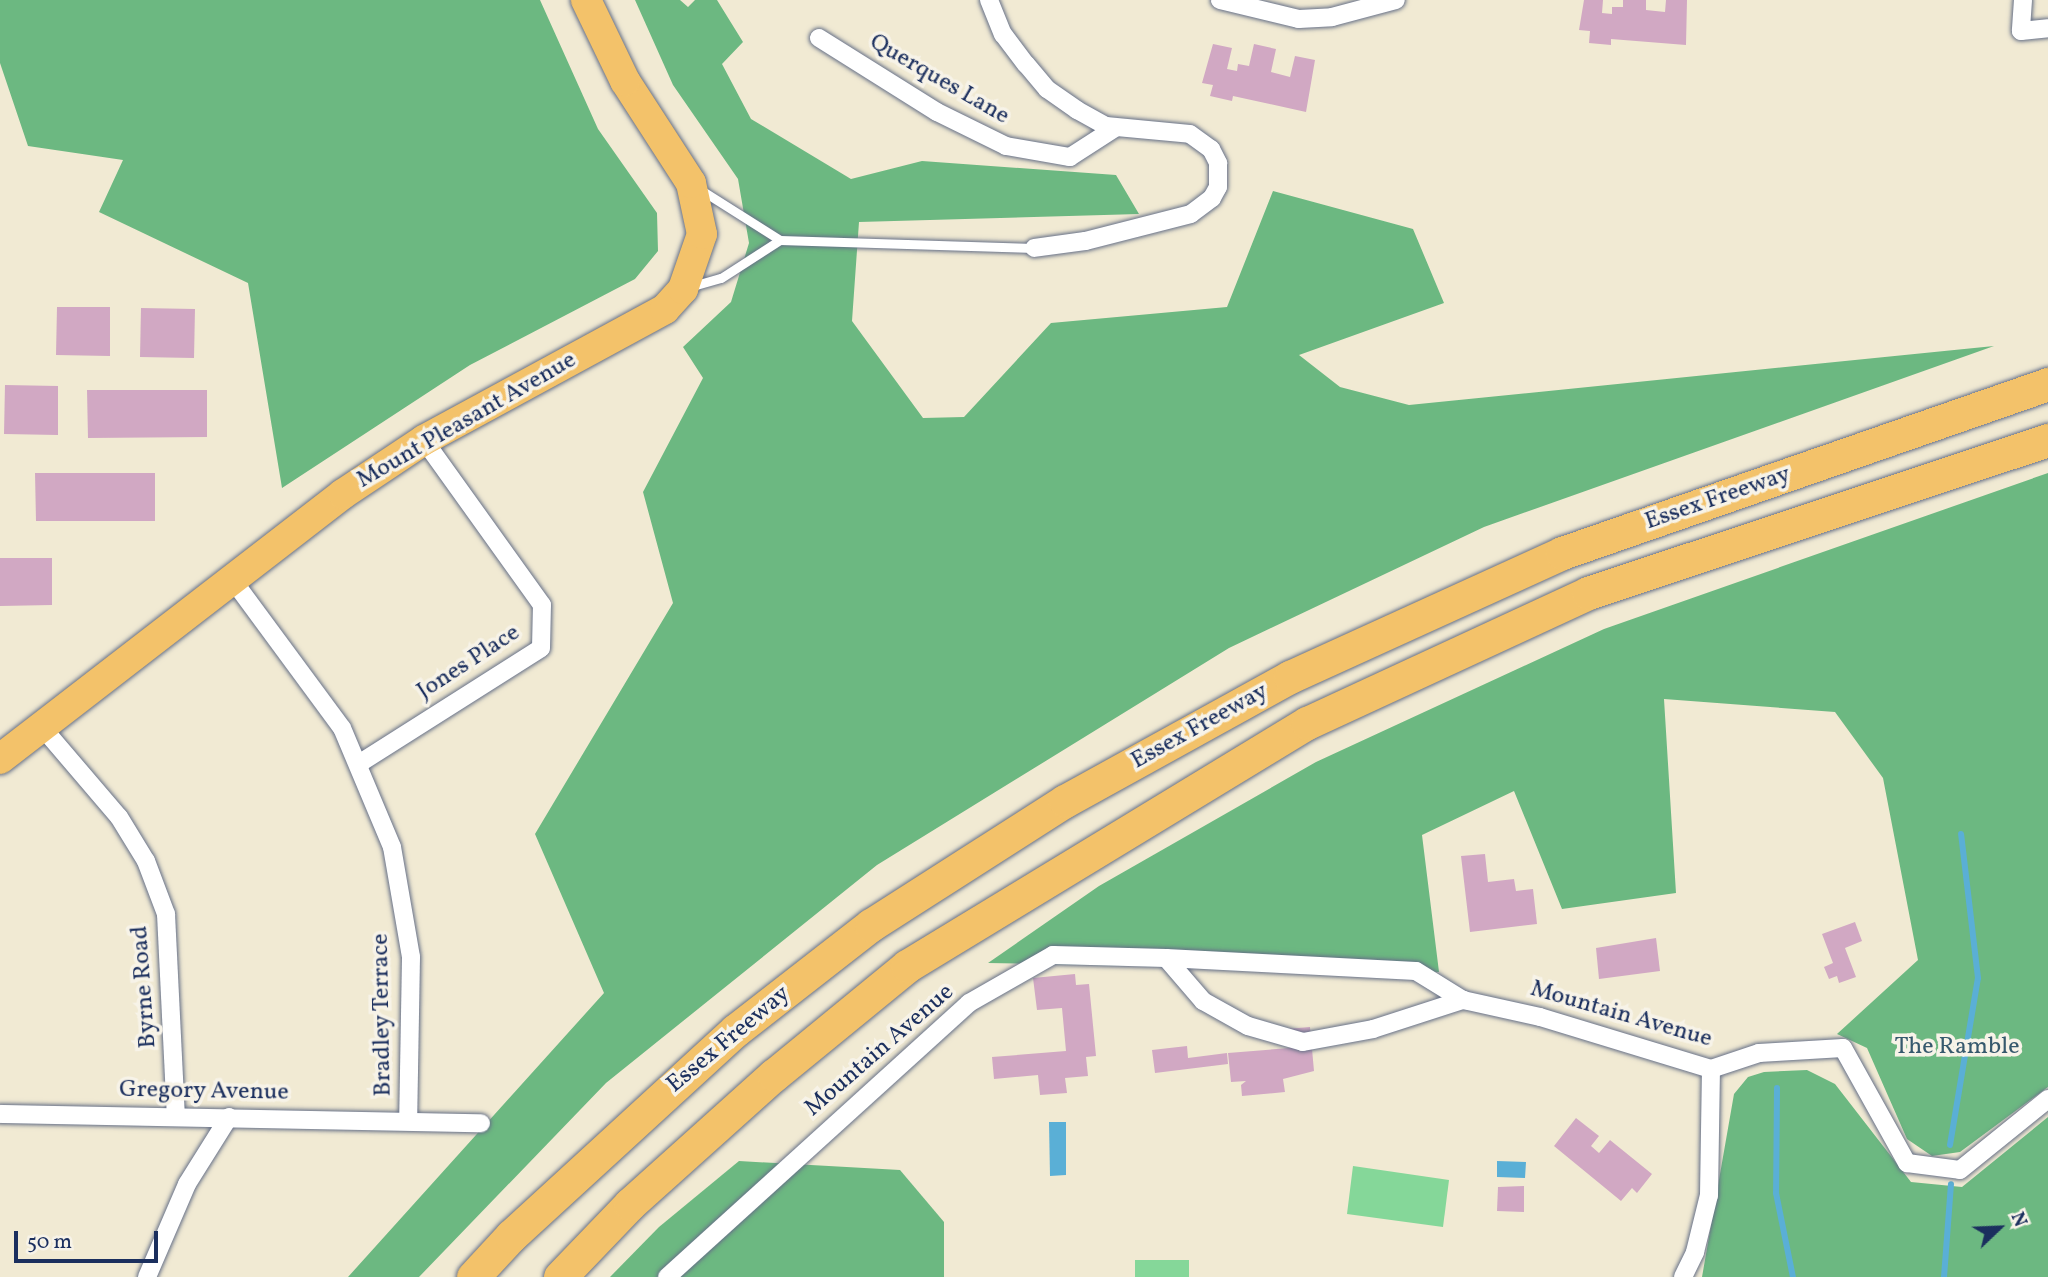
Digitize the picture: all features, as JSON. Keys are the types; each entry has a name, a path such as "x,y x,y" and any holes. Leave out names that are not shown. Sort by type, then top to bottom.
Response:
{"highway":[{"name":"Essex Freeway","path":"474,1277 511,1236 736,1030 871,925 1065,801 1290,677 1562,553 2048,384"},
{"name":"Essex Freeway","path":"560,1277 640,1195 774,1075 907,966 1307,723 1588,593 2048,440"}],"main road":[{"name":"Mount Pleasant Avenue","path":"0,759 343,494 424,440 635,328 665,309 683,289 702,234 691,183 625,81 586,0"}],"street":[{"path":"989,0 1003,34 1047,89 1077,110 1115,128 1177,132 1202,140 1211,149 1220,174 1212,198 1191,214 1085,241 1034,248"},
{"path":"1220,0 1299,19 1332,18 1396,0"},
{"path":"2023,0 2021,30 2048,28"},
{"name":"Querques Lane","path":"819,38 937,111 1006,146 1070,157 1115,128"},
{"name":"Jones Place","path":"360,763 541,648 542,605 424,440"},
{"name":"Bradley Terrace","path":"232,579 319,693 360,763 393,847 404,901 411,957 408,1121"},
{"name":"Byrne Road","path":"41,727 119,817 146,861 166,914 176,1116"},
{"name":"Mountain Avenue","path":"667,1277 969,1003 1053,956 1166,958 1416,971 1463,1000 1540,1017 1711,1069 1759,1053 1843,1048 1907,1163 1960,1170 2048,1099"},
{"path":"1166,958 1203,1001 1248,1026 1303,1042 1373,1030 1463,1000"},
{"path":"1683,1277 1695,1252 1709,1195 1711,1069"},
{"name":"Gregory Avenue","path":"0,1114 481,1123"},
{"path":"147,1277 187,1184 229,1117"}],"lane":[{"path":"691,183 780,240 1034,248"},
{"path":"683,289 721,278 780,240"}],"green space":[{"path":"0,0 540,0 598,129 657,213 658,251 635,279 470,365 282,488 248,283 99,212 123,160 28,146 0,63"},
{"path":"635,0 680,0 688,7 695,0 717,0 743,42 722,64 751,119 851,179 922,161 1116,175 1139,214 859,222 852,321 923,418 964,417 1051,323 1227,307 1273,191 1413,229 1444,303 1299,355 1340,387 1409,405 1994,346 1484,527 1229,648 877,865 606,1083 419,1277 348,1277 604,993 535,834 673,603 643,492 703,378 683,347 731,302 749,243 738,179 673,85"},
{"path":"2048,473 2048,1087 1960,1152 1932,1156 1907,1139 1867,1048 1837,1034 1918,960 1883,778 1835,712 1664,699 1676,893 1562,909 1514,791 1422,835 1439,972 988,963 1099,886 1316,762 1604,629"},
{"name":"The Ramble","path":"1807,1070 1835,1084 1911,1182 1962,1187 2048,1117 2048,1277 1702,1277 1734,1094 1748,1077 1764,1072"},
{"path":"739,1161 900,1170 944,1222 944,1277 610,1277 659,1227"},
{"path":"1353,1166 1449,1180 1443,1227 1347,1214"},
{"path":"1135,1260 1189,1260 1189,1277 1135,1277"}],"water":[{"path":"1049,1122 1066,1122 1066,1175 1050,1176"},
{"path":"1497,1161 1526,1162 1525,1178 1497,1177"}],"building":[{"path":"1584,0 1603,0 1602,13 1612,14 1612,7 1623,7 1623,0 1646,0 1646,10 1665,12 1666,0 1687,0 1686,45 1611,39 1611,45 1589,43 1590,31 1579,30"},
{"path":"1213,44 1232,48 1227,69 1237,71 1238,64 1249,66 1254,44 1276,49 1271,72 1290,77 1295,56 1315,60 1306,112 1233,96 1232,101 1210,96 1213,85 1202,83"},
{"path":"57,307 110,307 110,356 56,355"},
{"path":"141,308 195,309 194,358 140,357"},
{"path":"5,385 58,386 58,435 4,434"},
{"path":"87,390 207,390 207,437 88,438"},
{"path":"35,473 155,473 155,521 36,521"},
{"path":"0,558 52,558 52,605 0,606"},
{"path":"1485,854 1488,882 1514,879 1516,891 1533,889 1537,924 1470,932 1461,856"},
{"path":"1855,922 1862,941 1845,948 1856,977 1839,983 1837,976 1829,979 1824,967 1833,963 1822,934"},
{"path":"1656,938 1660,971 1599,979 1596,948"},
{"path":"1075,974 1076,985 1089,984 1096,1056 1086,1057 1088,1076 1065,1078 1067,1093 1040,1095 1038,1075 994,1079 992,1057 1066,1051 1062,1008 1037,1010 1033,978"},
{"path":"1310,1027 1314,1071 1283,1079 1285,1092 1242,1096 1241,1085 1246,1081 1231,1082 1228,1053 1289,1048 1287,1029"},
{"path":"1187,1046 1188,1058 1227,1053 1228,1064 1155,1073 1152,1050"},
{"path":"1576,1118 1599,1136 1591,1146 1599,1153 1610,1140 1652,1174 1637,1193 1632,1188 1621,1201 1554,1146"},
{"path":"1524,1186 1524,1212 1497,1211 1498,1187"}],"waterway":[{"path":"1950,1145 1978,978 1961,834"},
{"path":"1777,1088 1776,1193 1793,1277"},
{"path":"1944,1277 1951,1184"}]}
